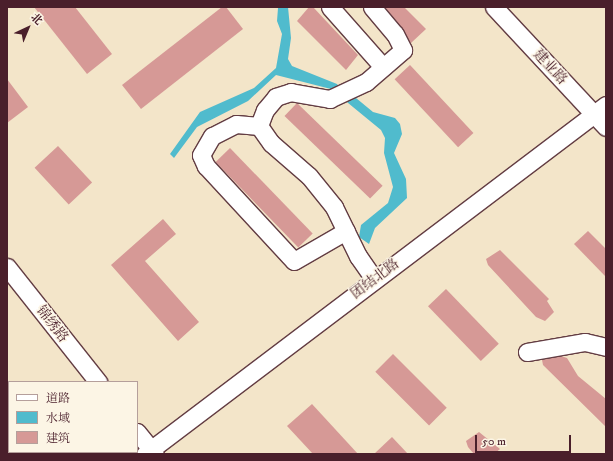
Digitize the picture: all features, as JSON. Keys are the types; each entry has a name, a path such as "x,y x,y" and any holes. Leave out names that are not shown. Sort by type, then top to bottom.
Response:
{"street":[{"path":"330,7 384,66"},
{"path":"259,126 276,97 290,92 330,99 366,82 403,50 395,34 372,7"},
{"name":"建业路","path":"494,7 600,110 606,127"},
{"name":"团结北路","path":"150,452 600,110"},
{"path":"346,231 294,261 206,166 201,155 212,136 236,124 259,126 271,143 309,176 334,207 346,231 375,280"},
{"name":"锦绣路","path":"7,267 97,381"},
{"path":"527,352 585,342 606,347"},
{"path":"138,434 150,452"}],"water":[{"path":"288,7 291,38 288,59 292,66 337,84 348,98 356,98 373,112 395,118 400,124 402,134 394,153 406,179 407,198 375,228 369,244 359,237 361,225 388,203 393,187 384,153 385,138 381,130 331,89 276,75 248,101 197,127 174,158 170,154 200,112 254,88 276,68 282,34 277,21 278,8"}],"building":[{"path":"34,7 75,7 112,54 87,74"},
{"path":"222,7 226,7 243,29 141,109 122,85"},
{"path":"309,7 313,7 358,55 346,70 297,21"},
{"path":"385,7 404,7 426,29 411,43"},
{"path":"410,65 473,133 458,147 395,79"},
{"path":"7,79 28,107 7,123"},
{"path":"297,103 383,186 370,199 284,116"},
{"path":"58,146 92,183 69,204 35,168"},
{"path":"230,148 313,234 298,247 216,162"},
{"path":"163,219 176,234 145,261 199,322 178,341 111,265"},
{"path":"588,231 606,249 606,277 574,244"},
{"path":"500,250 549,299 547,301 554,312 545,321 536,317 488,265 486,259"},
{"path":"446,289 499,344 481,361 428,306"},
{"path":"393,354 447,408 429,425 375,372"},
{"path":"561,356 567,358 578,376 606,399 606,427 543,365 542,360"},
{"path":"312,404 358,454 313,454 287,426"},
{"path":"479,432 500,449 494,454 474,454 468,447 466,441"},
{"path":"392,437 408,454 374,454"}]}
